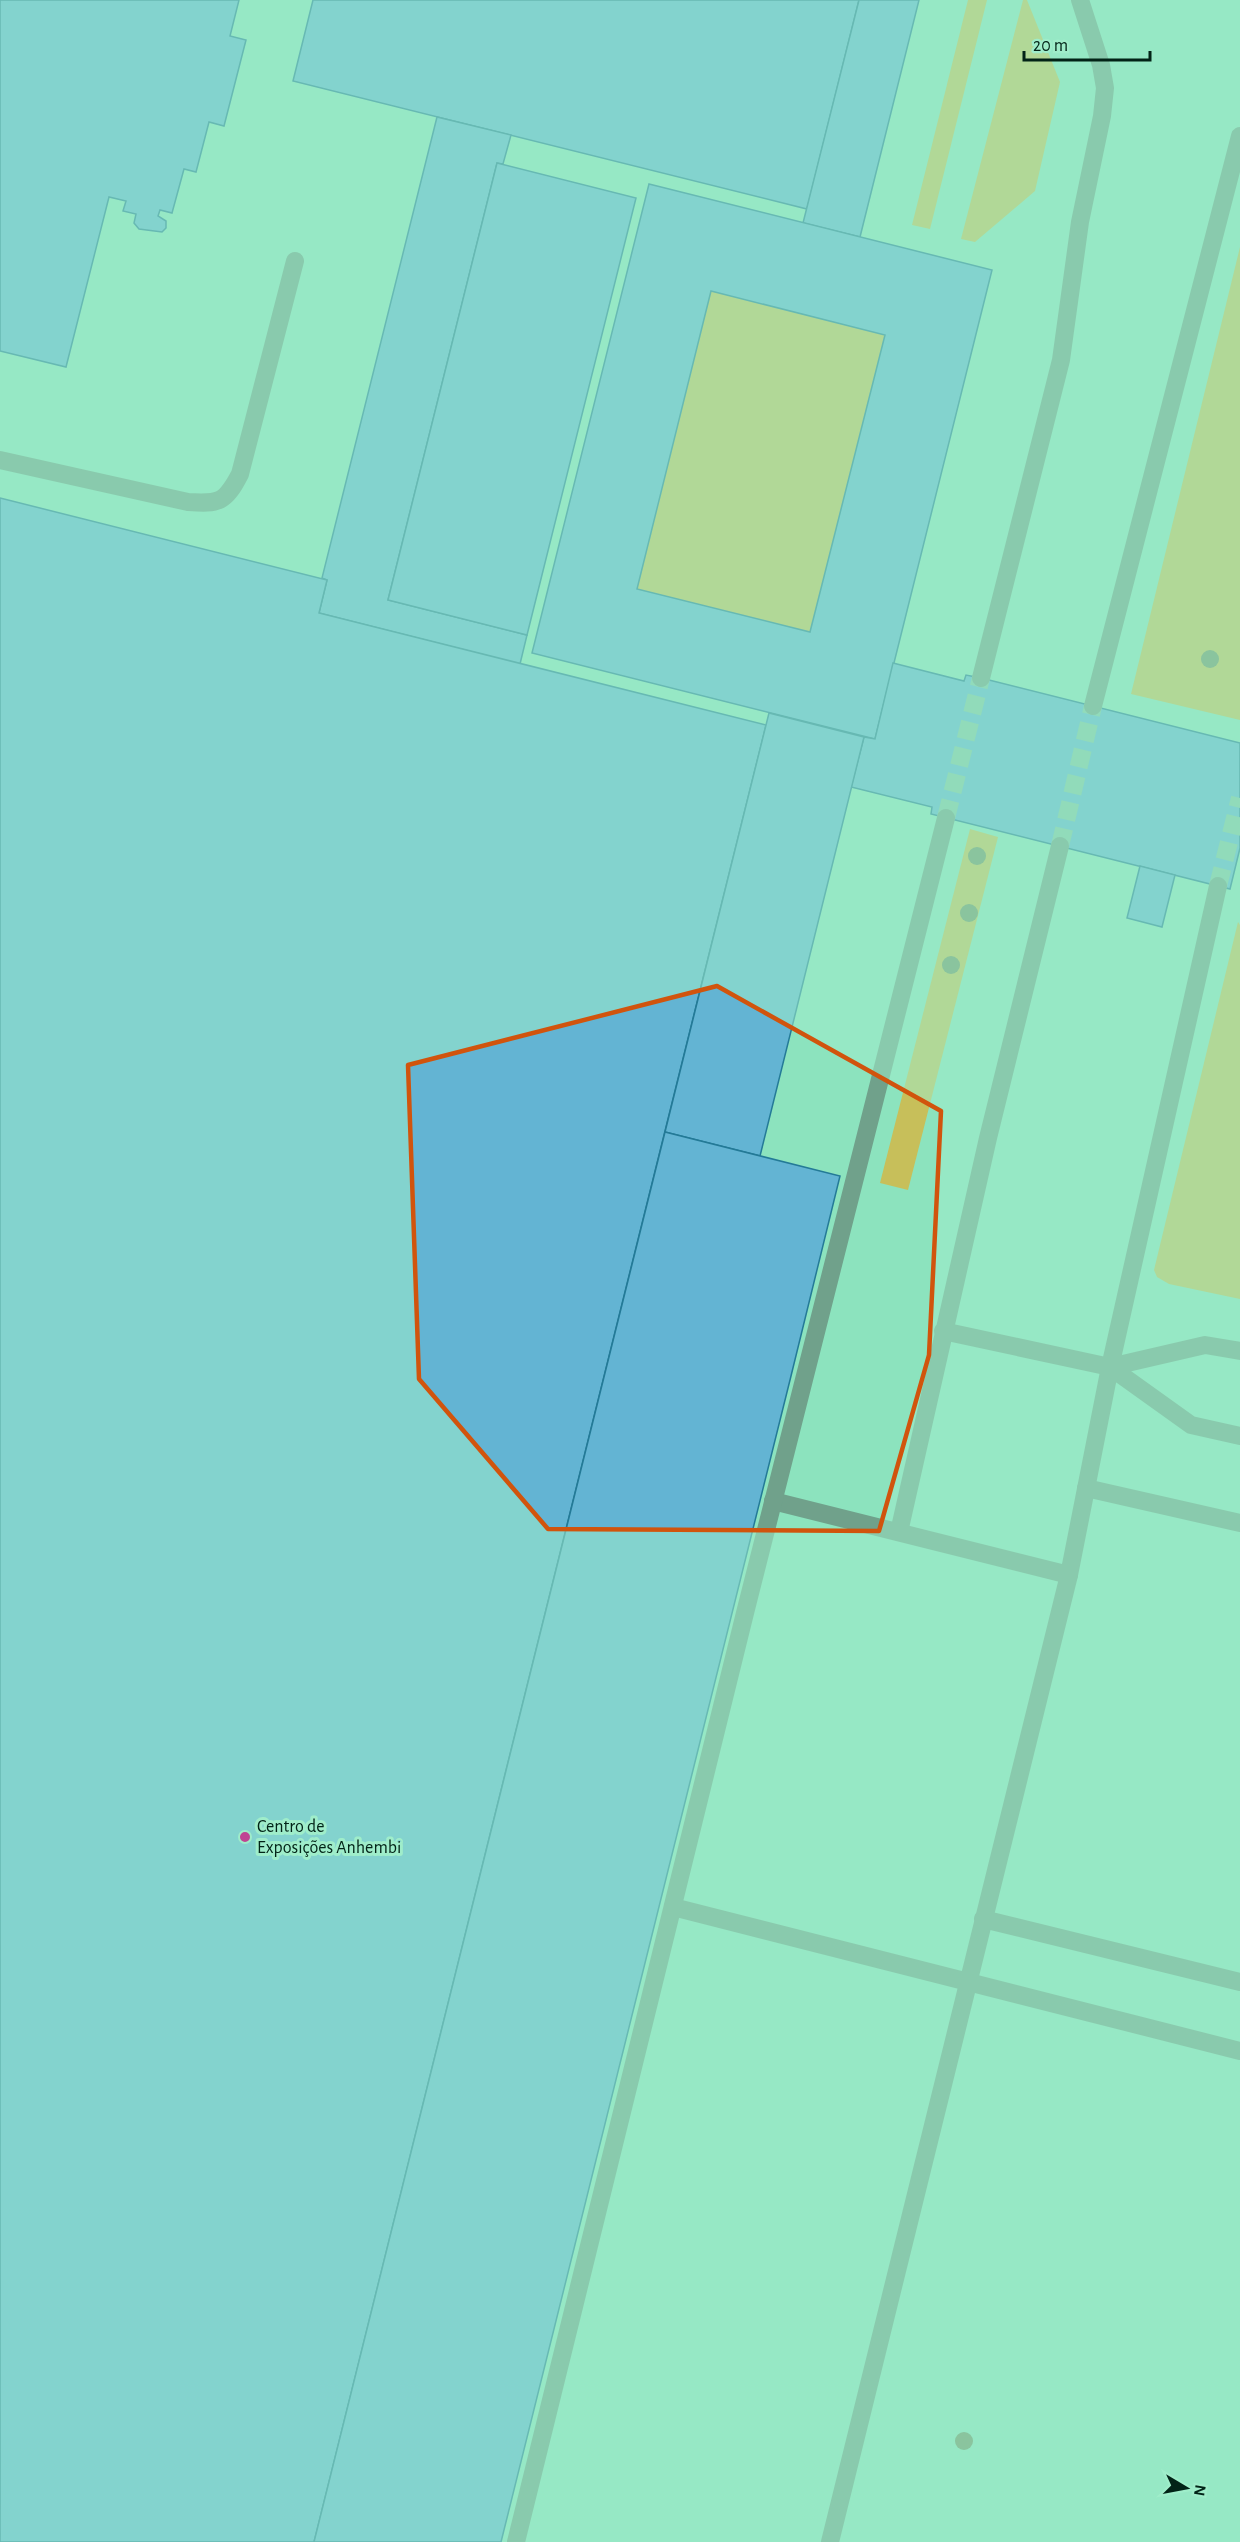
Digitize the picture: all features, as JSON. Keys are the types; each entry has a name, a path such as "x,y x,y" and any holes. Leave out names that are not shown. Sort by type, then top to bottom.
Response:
{"lane":[{"path":"981,678 1061,360 1080,222 1102,116 1105,88 1101,65 1080,0"},
{"path":"1093,706 1240,136"},
{"path":"0,460 188,502 213,504 231,492 240,474 295,261"},
{"path":"516,2542 773,1501 946,818"},
{"path":"899,1532 943,1331 1059,846"},
{"path":"830,2542 1069,1575 1110,1367 1218,886"},
{"path":"943,1331 1110,1367 1191,1425 1240,1436"},
{"path":"1110,1367 1205,1345 1240,1351"},
{"path":"1086,1488 1240,1523"},
{"path":"773,1501 1069,1575"},
{"path":"673,1907 1240,2051"},
{"path":"983,1919 1240,1982"}],"highlighted area":[{"path":"717,986 941,1111 929,1355 879,1531 548,1529 419,1379 408,1065"}],"shaded area":[{"path":"0,0 1240,0 1240,2542 0,2542"},
{"path":"968,0 987,0 930,229 912,225"},
{"path":"1023,0 1027,0 1060,82 1035,191 975,242 961,239"},
{"path":"1240,247 1240,720 1131,694"},
{"path":"711,291 885,335 810,632 637,589"},
{"path":"970,829 998,837 908,1190 880,1183"},
{"path":"1238,922 1240,925 1240,1299 1169,1284 1157,1277 1154,1270"}],"building":[{"path":"0,0 239,0 230,36 246,40 224,126 209,122 196,172 184,169 172,213 160,210 158,216 166,221 166,228 162,232 139,229 134,223 136,214 123,211 126,201 109,197 66,367 0,351"},
{"path":"313,0 859,0 807,209 293,81"},
{"path":"859,0 919,0 860,237 803,223"},
{"path":"437,117 511,135 503,164 497,163 388,600 527,635 520,664 319,613 327,580 322,578"},
{"path":"497,163 636,198 527,635 388,600"},
{"path":"649,184 992,270 875,739 532,653","holes":["711,291 885,335 810,632 637,589"]},
{"name":"Centro de Exposições Anhembi","path":"0,498 327,580 319,613 766,725 314,2542 0,2542"},
{"path":"893,663 964,681 966,675 981,678 1240,743 1240,848 1230,889 931,814 932,807 851,787 864,737 875,739"},
{"path":"769,713 864,737 760,1156 665,1132"},
{"path":"1140,866 1175,875 1162,927 1127,918"},
{"path":"665,1132 840,1176 501,2542 314,2542"}],"tunnel":[{"path":"946,818 981,678"},
{"path":"1060,846 1093,706"},
{"path":"1218,886 1240,798"}],"place":[{"name":"Centro de Exposições Anhembi","path":"245,1837"}]}
